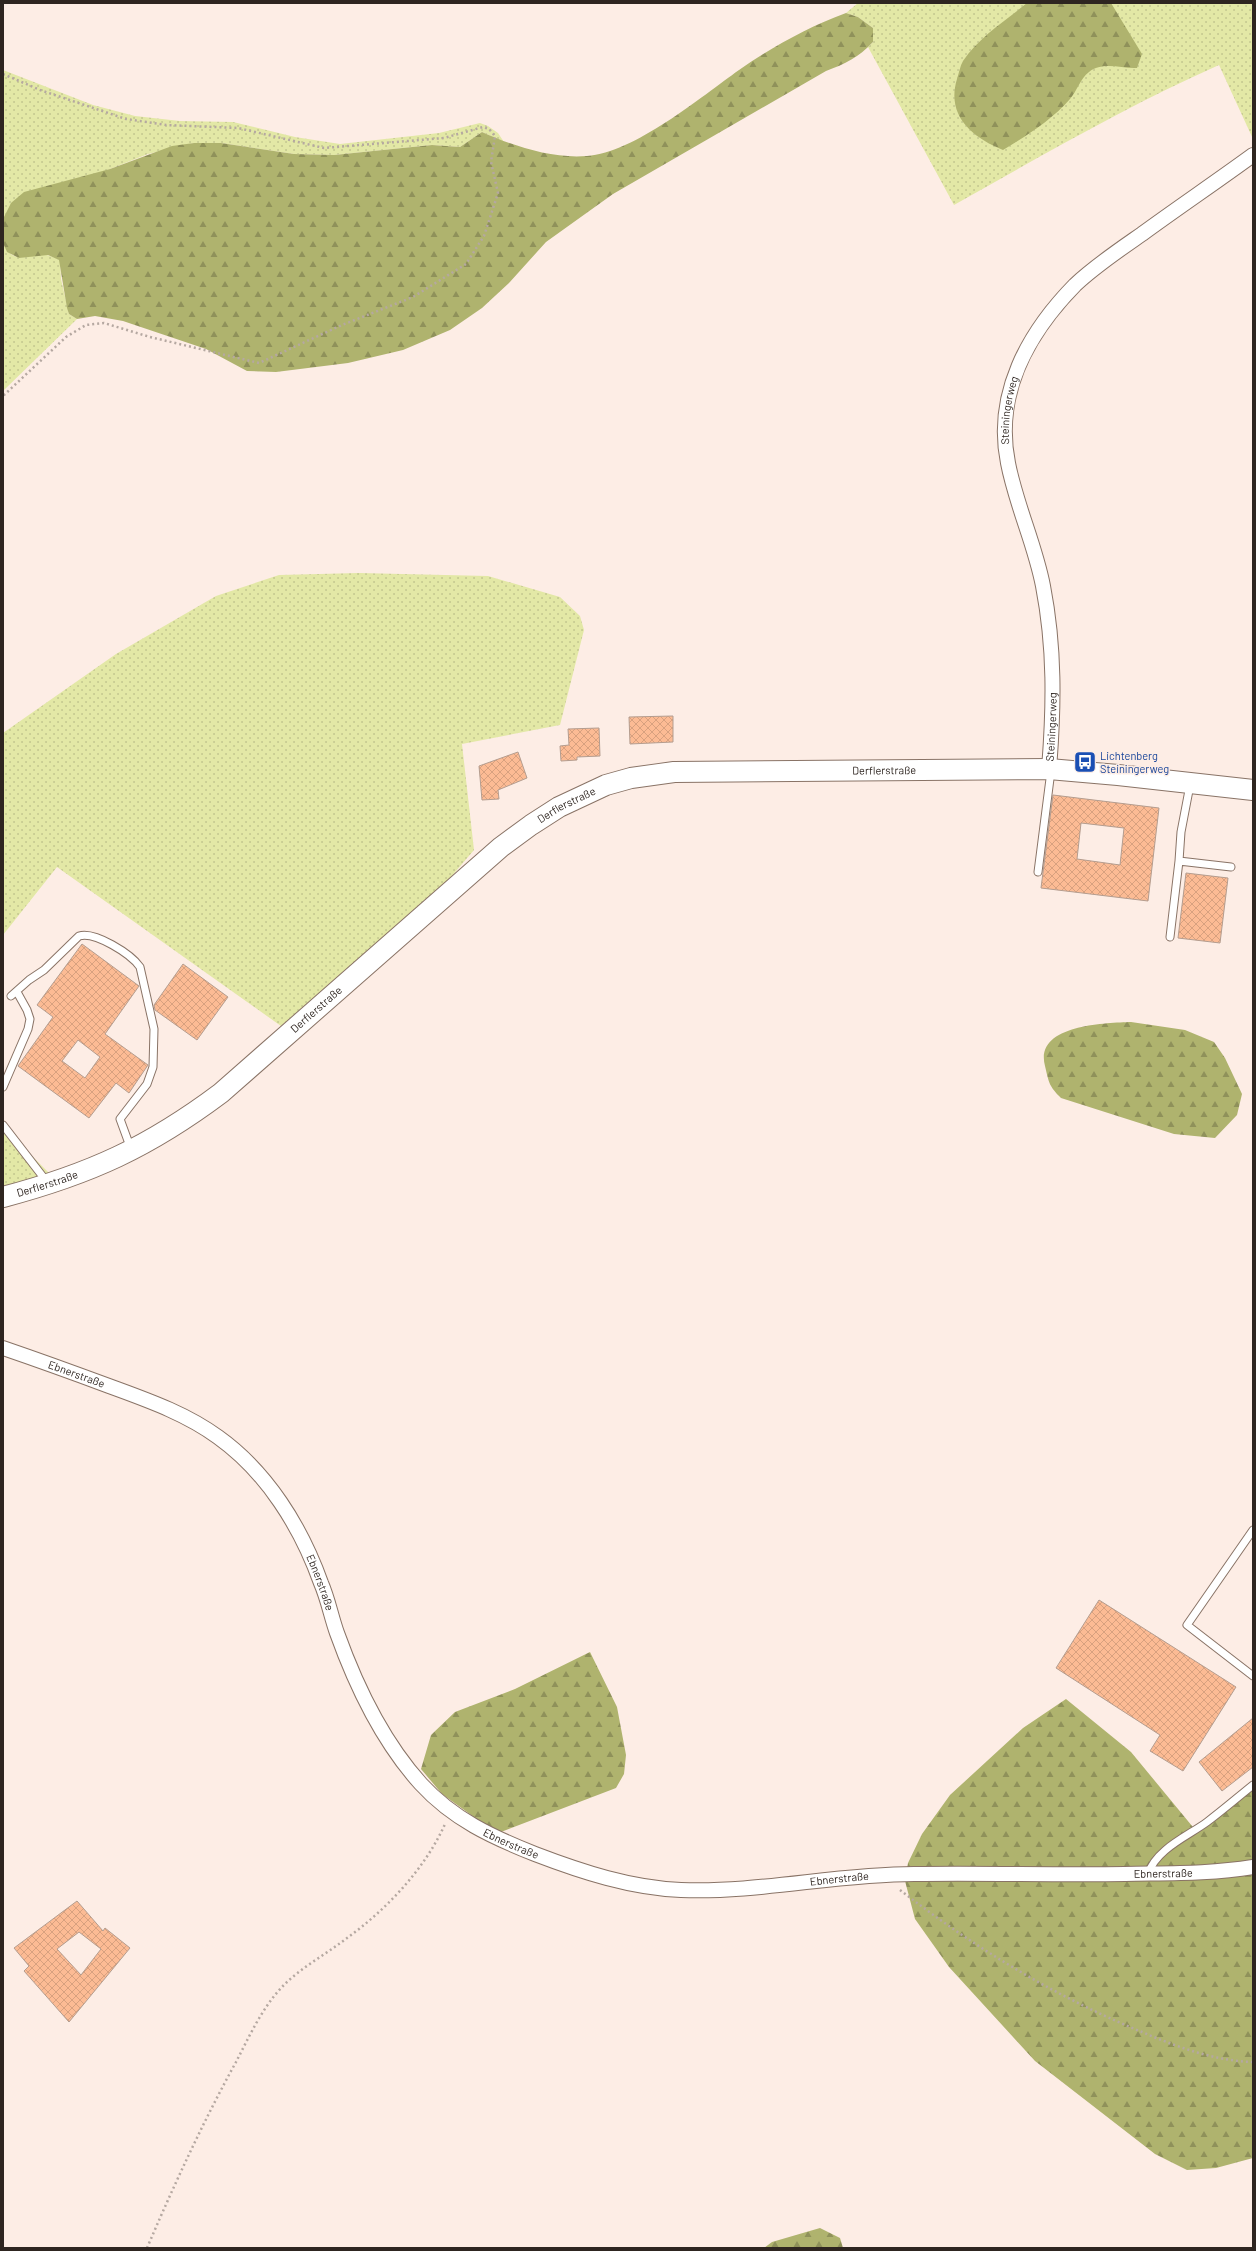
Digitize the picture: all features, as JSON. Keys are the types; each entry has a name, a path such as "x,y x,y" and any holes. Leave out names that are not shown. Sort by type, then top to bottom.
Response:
{"street":[{"name":"Steiningerweg","path":"1050,769 1054,710 1050,633 1043,584 1006,450 1006,406 1012,381 1022,356 1038,330 1076,284 1131,241 1253,155"},
{"name":"Derflerstraße","path":"3,1197 48,1184 106,1163 165,1133 221,1093 501,847 559,807 606,785 651,774 698,771 1050,769 1253,790"},
{"name":"Ebnerstraße","path":"3,1348 176,1412 216,1435 250,1465 277,1498 305,1546 322,1585 346,1658 380,1726 420,1782 451,1811 478,1830 524,1849 596,1874 638,1885 681,1890 708,1890 880,1875 1209,1873 1253,1867"}],"lane":[{"path":"1038,872 1050,769"},
{"path":"1170,937 1179,861 1180,832 1190,783"},
{"path":"1179,861 1231,867"},
{"path":"3,1087 29,1024 27,1010 14,994 29,980 44,970 79,936 84,934 98,938 124,953 140,967 154,1029 153,1067 147,1084 120,1119 132,1151"},
{"path":"3,1125 48,1184"},
{"path":"1253,1530 1187,1625 1253,1676"},
{"path":"1148,1874 1152,1865 1162,1854 1212,1818 1253,1785"}],"path":[{"path":"3,74 76,103 126,119 166,125 238,128 324,148 453,137 478,127 483,127 492,132 495,143 491,162 498,193 484,236 466,264 413,297 342,325 259,363 150,337 115,325 94,324 77,329 66,337 3,396"},
{"path":"147,2248 181,2170 213,2105 269,2004 287,1983 349,1937 393,1897 418,1869 440,1834 451,1811"},
{"path":"880,1875 938,1919 1040,1985 1081,2006 1182,2048 1238,2062 1253,2062"}],"green space":[{"path":"858,3 1253,3 1253,139 1219,65 1118,114 954,205 868,47 873,42 873,28 858,17 846,13"},
{"path":"1027,3 1111,3 1142,54 1137,68 1106,66 1089,72 1083,78 1070,99 1055,114 1003,150 991,145 971,131 958,114 955,103 957,79 961,65 969,52 993,30"},
{"path":"846,13 858,17 873,28 873,42 857,56 846,63 826,71 613,194 546,242 509,283 482,308 450,330 403,350 348,363 276,372 247,371 206,349 123,321 95,316 77,319 69,314 67,308 59,260 48,255 19,258 7,252 3,243 4,217 11,203 24,192 110,169 172,146 194,143 221,143 294,154 334,155 432,145 460,147 482,132 520,147 547,153 587,156 605,153 646,135 687,108 764,53 804,31"},
{"path":"3,70 93,105 135,116 180,121 233,122 295,137 340,144 439,133 480,123 488,126 498,133 504,142 482,132 460,147 432,145 334,155 294,154 221,143 194,143 148,154 110,169 3,220"},
{"path":"3,243 7,250 16,257 47,255 60,260 61,279 69,314 77,319 3,391"},
{"path":"359,573 488,576 560,597 580,616 584,630 560,725 462,744 474,850 444,885 281,1026 57,867 3,935 3,733 116,654 216,596 279,575"},
{"path":"1131,1022 1185,1030 1214,1042 1225,1058 1242,1094 1237,1115 1215,1138 1174,1134 1061,1098 1054,1090 1045,1066 1044,1052 1050,1042 1060,1034 1074,1029"},
{"path":"3,1127 49,1173 3,1187"},
{"path":"590,1652 617,1707 626,1755 624,1774 616,1788 501,1832 481,1822 442,1794 421,1769 431,1735 455,1712 515,1689"},
{"path":"1066,1699 1131,1752 1197,1832 1253,1789 1253,2158 1216,2168 1187,2170 1155,2154 1035,2061 949,1967 915,1919 905,1881 908,1863 922,1834 950,1795 1023,1728"},
{"path":"820,2228 840,2238 843,2248 764,2248 772,2242"}],"building":[{"path":"673,716 673,742 630,744 629,717"},
{"path":"599,728 600,756 577,757 577,760 561,761 560,746 569,745 568,729"},
{"path":"518,752 527,778 498,790 499,799 482,800 479,766"},
{"path":"1053,795 1159,808 1148,901 1041,888","holes":["1081,823 1124,828 1120,865 1077,859"]},
{"path":"1186,873 1228,878 1220,943 1178,938"},
{"path":"82,944 139,986 105,1034 148,1065 129,1093 116,1083 89,1118 18,1066 53,1017 37,1005","holes":["78,1040 100,1057 85,1078 62,1061"]},
{"path":"183,964 228,997 197,1040 155,1010 154,1005"},
{"path":"1099,1600 1236,1687 1183,1771 1150,1751 1160,1735 1056,1668"},
{"path":"1253,1718 1253,1767 1222,1791 1199,1762"},
{"path":"77,1901 103,1931 105,1928 130,1948 69,2022 24,1971 29,1966 14,1948","holes":["79,1932 101,1949 81,1975 57,1949"]}],"place":[{"name":"Lichtenberg Steiningerweg","path":"1085,762"}]}
